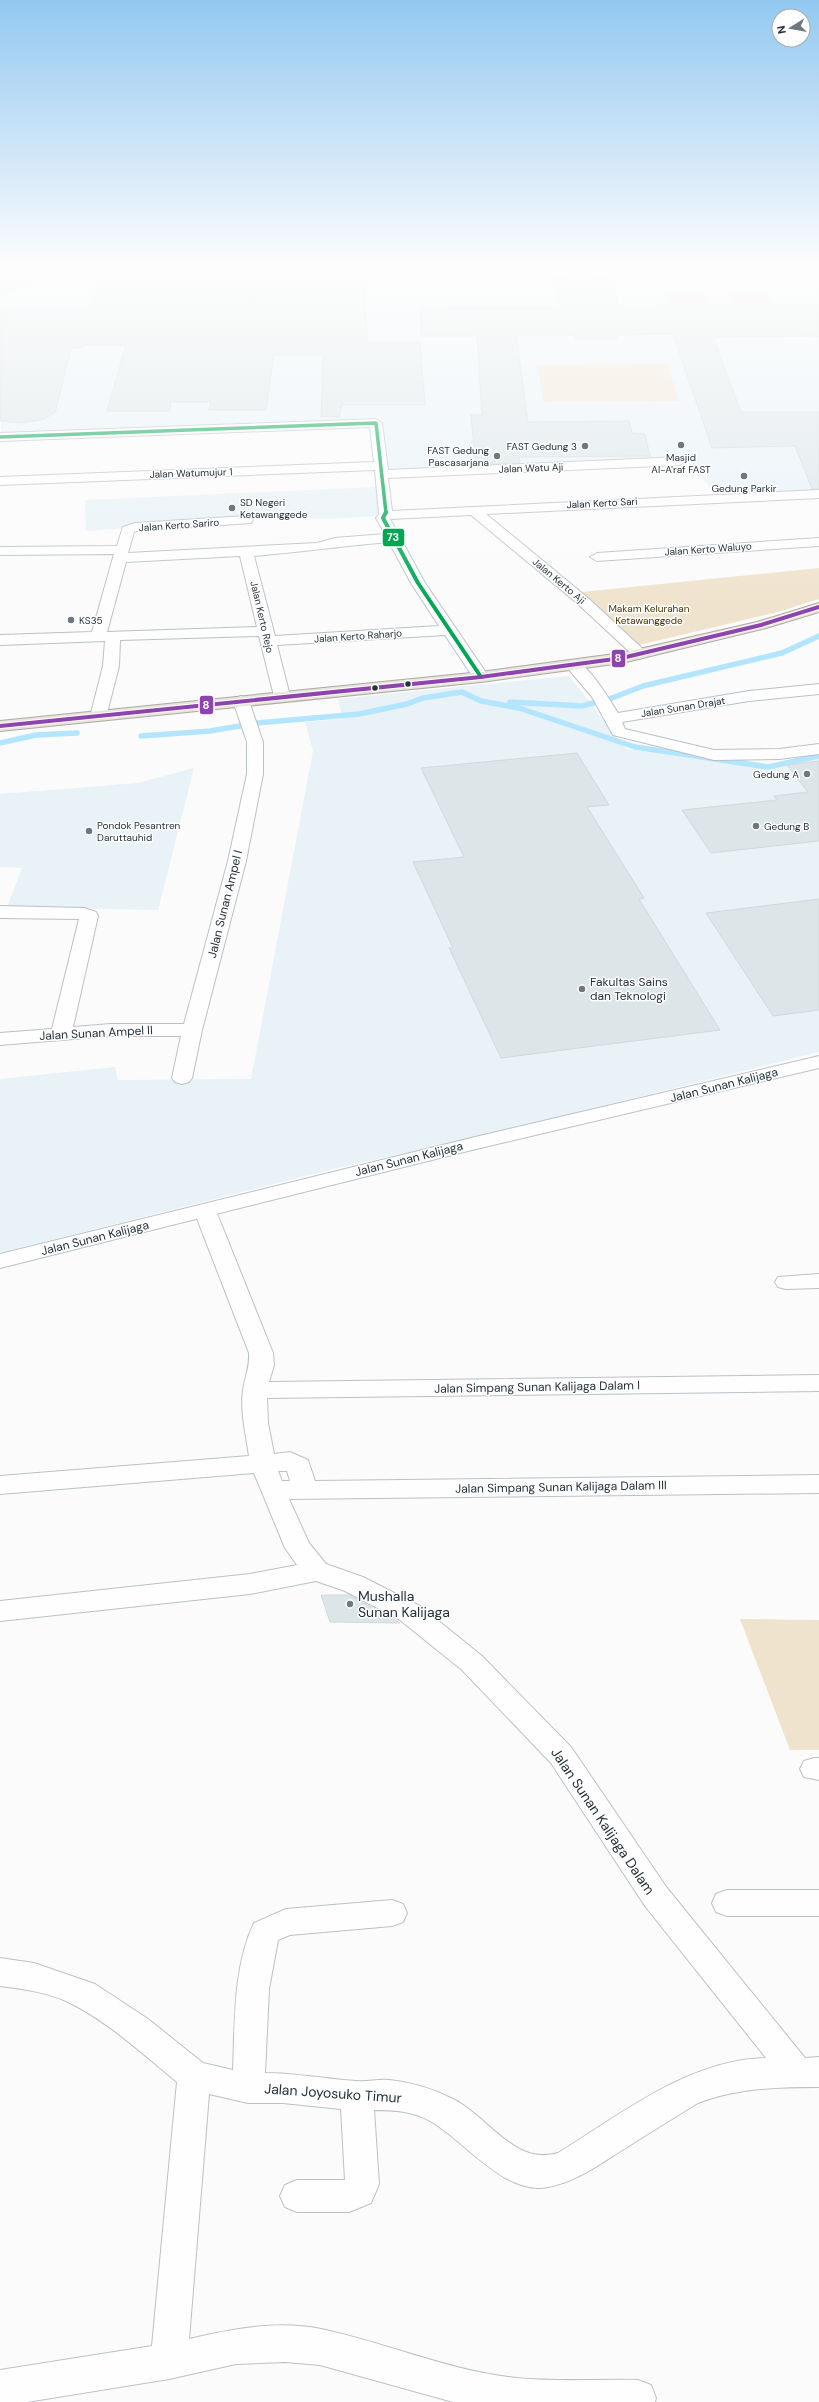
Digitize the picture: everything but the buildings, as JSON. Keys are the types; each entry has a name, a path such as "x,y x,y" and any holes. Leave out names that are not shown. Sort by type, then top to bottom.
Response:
{"main road":[{"path":"0,726 98,718 282,696 482,677 573,665 640,654 761,625 819,608"}],"street":[{"path":"0,437 376,423 386,515 382,518 448,630 482,677"},
{"name":"Jalan Watu Aji","path":"382,470 680,461"},
{"name":"Jalan Watumujur 1","path":"0,481 382,470"},
{"name":"Jalan Kerto Sari","path":"386,515 474,511 489,508 819,494"},
{"name":"Jalan Kerto Aji","path":"474,511 583,601 640,654"},
{"name":"Jalan Kerto Sariro","path":"98,718 111,666 105,636 122,554 131,528 246,520"},
{"path":"0,551 122,554 246,552 318,547 335,542 393,538"},
{"name":"Jalan Kerto Waluyo","path":"597,557 819,542"},
{"name":"Jalan Kerto Rejo","path":"246,552 282,696"},
{"name":"Jalan Kerto Raharjo","path":"0,640 105,636 266,636 448,630"},
{"path":"573,665 591,685 615,724 714,755 766,755 819,749"},
{"name":"Jalan Sunan Drajat","path":"615,724 749,696 819,689"},
{"name":"Jalan Sunan Ampel I","path":"182,1078 192,1030 237,861 255,774 255,742 241,701"},
{"path":"0,912 84,914 89,916 61,1034"},
{"name":"Jalan Sunan Ampel II","path":"0,1039 111,1030 192,1030"},
{"name":"Jalan Sunan Kalijaga","path":"0,1261 471,1144 819,1062"},
{"path":"205,1211 261,1353 262,1365 255,1390 256,1423 263,1462 272,1490 298,1548 318,1571"},
{"path":"786,1282 819,1281"},
{"name":"Jalan Simpang Sunan Kalijaga Dalam I","path":"255,1390 819,1383"},
{"path":"0,1485 263,1462 290,1461 299,1466 304,1489"},
{"name":"Jalan Simpang Sunan Kalijaga Dalam III","path":"272,1490 819,1484"},
{"path":"0,1612 250,1584 318,1571"},
{"name":"Jalan Sunan Kalijaga Dalam","path":"318,1571 354,1584 410,1613 472,1663 507,1697 560,1756 656,1897 807,2071"},
{"path":"728,1903 819,1903"},
{"path":"248,2088 254,1985 258,1951 265,1932 286,1922 392,1913"},
{"name":"Jalan Joyosuko Timur","path":"0,1972 34,1977 84,1994 137,2030 194,2076 248,2088 283,2088 357,2096 388,2095 412,2098 442,2110 490,2147 524,2170 547,2172 567,2166 686,2092 718,2080 761,2073 807,2071"},
{"path":"169,2361 194,2076"},
{"path":"298,2196 349,2196 359,2192 362,2184 357,2096"},
{"path":"0,2388 169,2361 236,2346 285,2344 320,2348 434,2380 517,2396 638,2398"}],"shaded area":[{"path":"1,381 819,381 819,492 727,497 716,494 685,459 396,471 388,469 380,417 1,434"},
{"name":"SD Negeri Ketawanggede","path":"376,487 379,516 329,519 275,517 86,531 85,500"},
{"path":"569,676 626,749 777,769 795,762 819,758 819,1052 486,1135 333,1169 0,1253 0,1079 115,1067 118,1080 251,1079 313,751 305,722 343,719 338,699"},
{"name":"Pondok Pesantren Daruttauhid","path":"194,768 158,910 7,907 22,868 0,867 0,794 138,783"}],"green space":[{"path":"540,381 673,381 679,401 544,402"},
{"name":"Makam Kelurahan Ketawanggede","path":"819,568 819,599 778,612 639,645 582,592"},
{"path":"740,1619 819,1620 819,1750 790,1750"}],"waterway":[{"path":"510,702 582,706 612,698 643,686 782,653 819,636"},
{"path":"141,736 210,731 257,723 359,714 407,704 423,698 462,692 481,701 519,708 635,747 768,767 819,756"},
{"path":"0,743 36,735 77,733"}],"transit line":[{"name":"73","path":"0,437 376,423 386,515 383,518 418,583 481,677"},
{"name":"8","path":"0,726 481,677 622,658 761,625 819,607"}],"place":[{"name":"Masjid Al-A'raf FAST","path":"681,445"},
{"name":"FAST Gedung 3","path":"585,446"},
{"name":"FAST Gedung Pascasarjana","path":"497,456"},
{"name":"Gedung Parkir","path":"744,476"},
{"name":"SD Negeri Ketawanggede","path":"232,508"},
{"name":"KS35","path":"71,620"},
{"name":"Gedung A","path":"807,774"},
{"name":"Gedung B","path":"756,826"},
{"name":"Pondok Pesantren Daruttauhid","path":"89,831"},
{"name":"Fakultas Sains dan Teknologi","path":"582,989"},
{"name":"Mushalla Sunan Kalijaga","path":"350,1604"}]}
